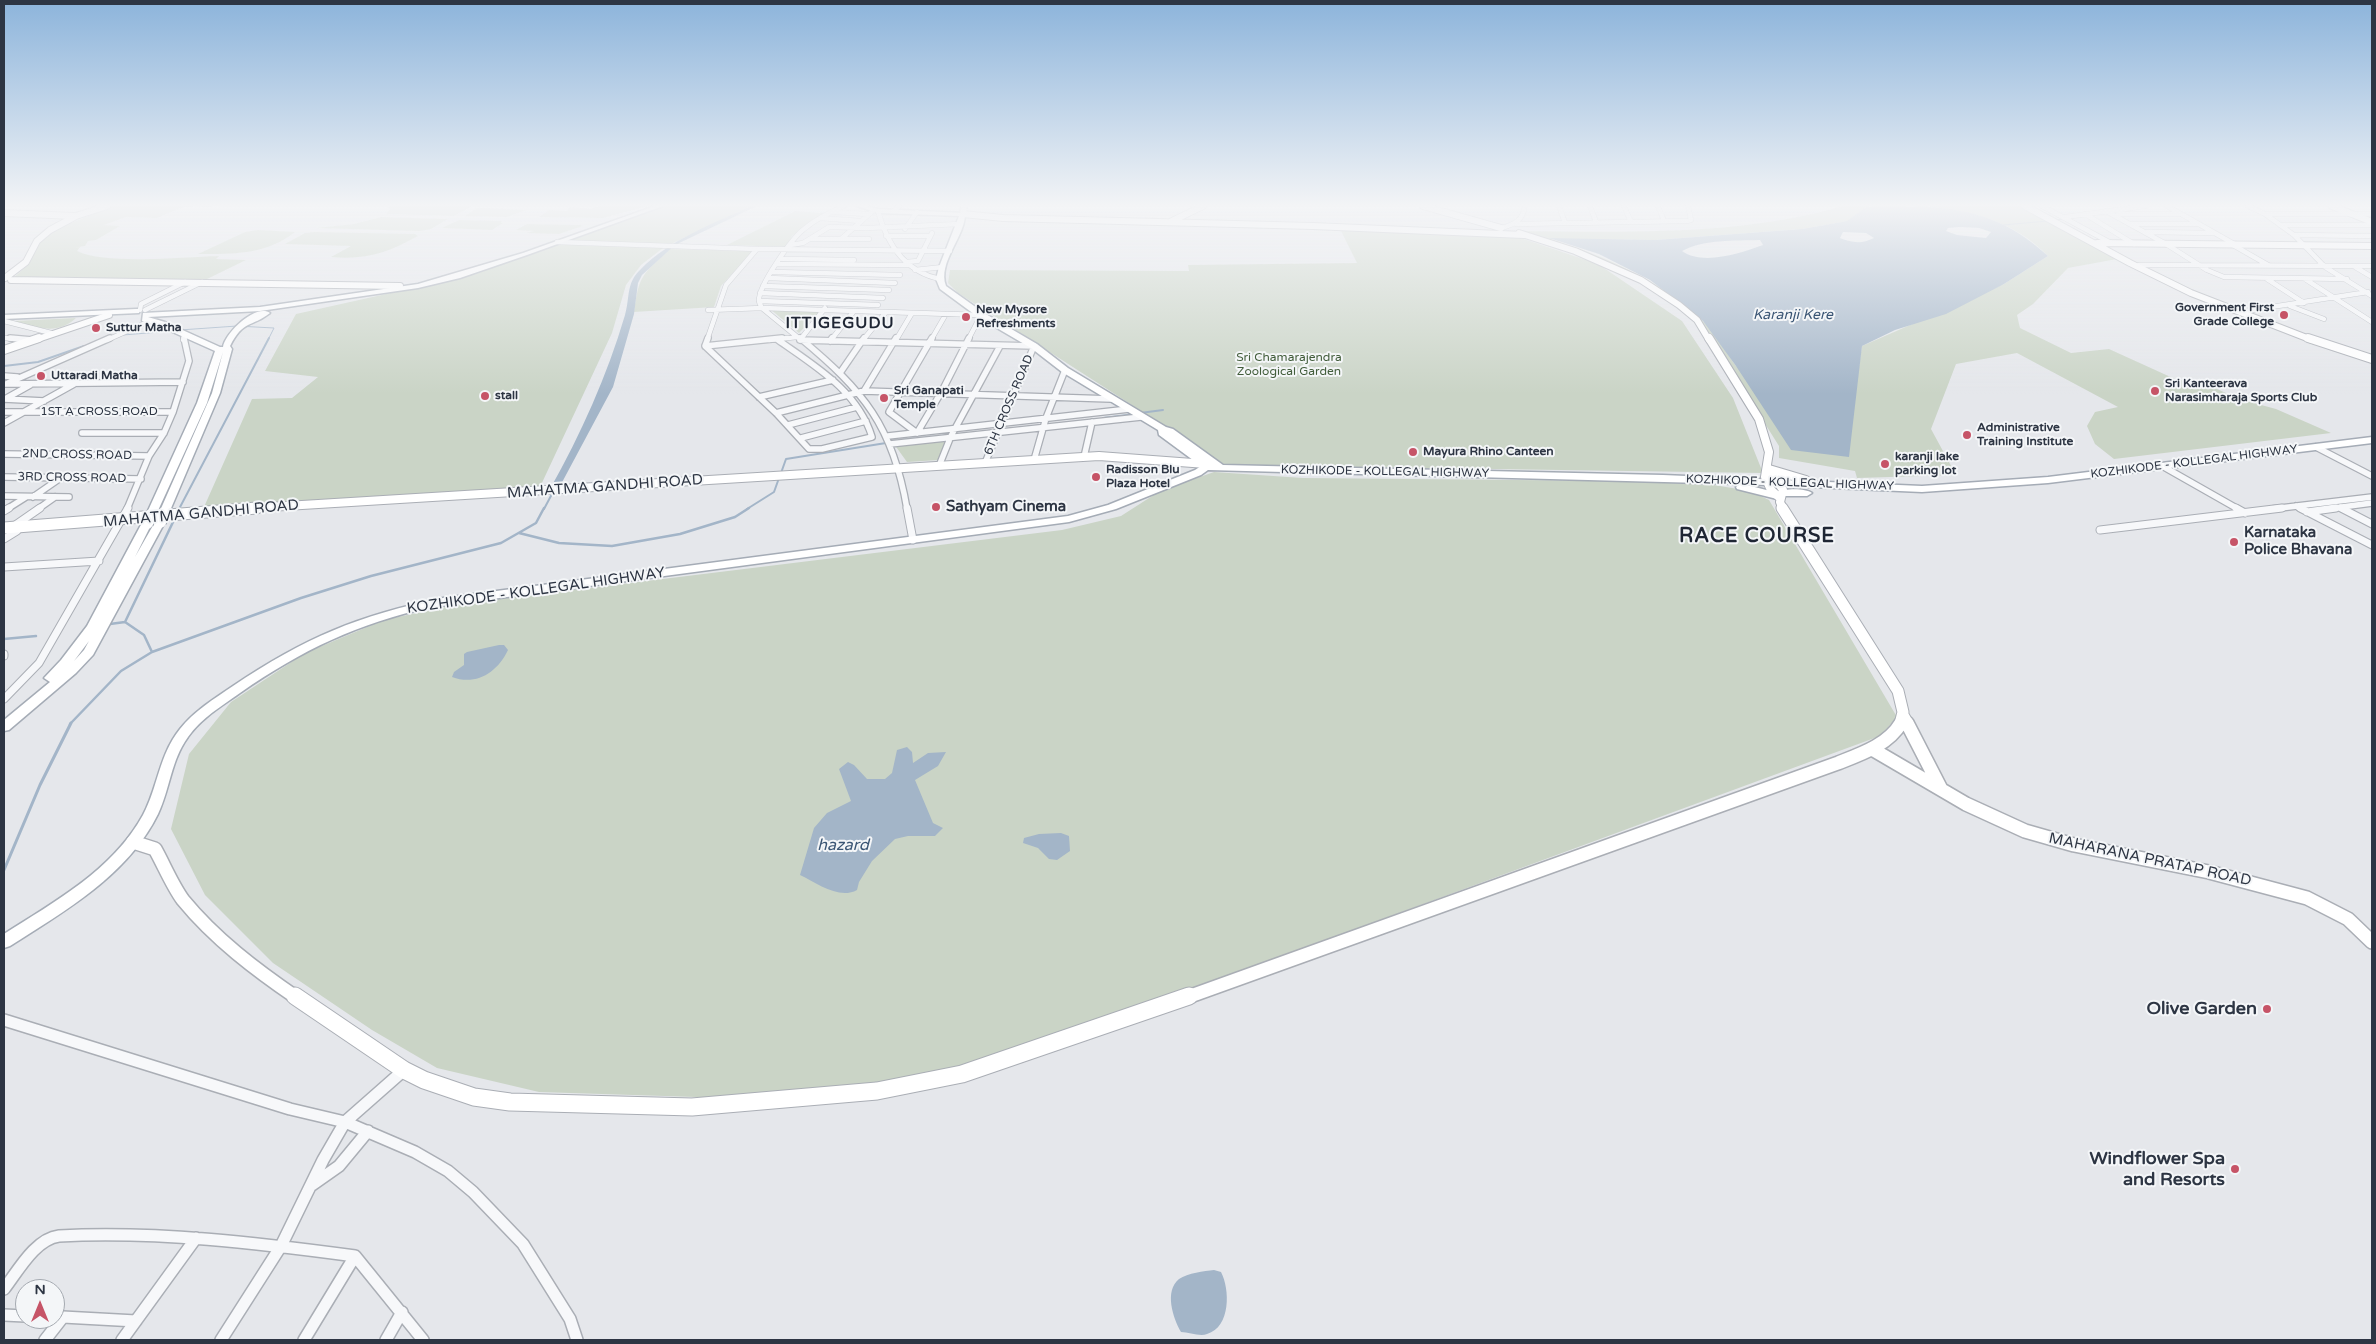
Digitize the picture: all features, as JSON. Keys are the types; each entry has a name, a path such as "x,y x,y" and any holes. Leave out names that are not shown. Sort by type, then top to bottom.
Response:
{"main road":[{"path":"4,727 72,670 88,652 156,518 216,393 224,348 234,329 242,323 286,305 400,286 470,269"},
{"path":"4,319 141,314 286,305 418,286 478,269"},
{"path":"943,269 940,282 948,292 1034,346 1065,370 1110,399 1163,429 1170,431 1218,466"},
{"path":"4,319 141,314 179,332 224,348"},
{"path":"1163,429 1162,433 1203,468"},
{"name":"KOZHIKODE - KOLLEGAL HIGHWAY","path":"1218,466 1663,478 1774,483 1806,480 1909,484 1983,482 2372,434"},
{"name":"KOZHIKODE - KOLLEGAL HIGHWAY","path":"4,942 71,899 133,842 151,813 174,747 184,732 200,716 261,672 291,654 358,623 443,601 1042,523 1096,513 1203,468 1218,466 1644,472 1878,493 1986,486 2164,467 2372,440"},
{"path":"1716,481 1774,483"},
{"path":"4,716 60,670 75,654 156,518"}],"street":[{"path":"7,280 19,269"},
{"path":"705,346 726,285 740,269"},
{"path":"775,269 760,293 759,301 762,308 861,391 889,439 899,470 913,540"},
{"path":"799,339 841,289 855,269"},
{"path":"871,311 905,269"},
{"path":"915,270 927,269"},
{"path":"1618,269 1641,280 1679,305 1696,320 1759,419 1769,452 1774,483 1785,515 1885,668 1898,691 1904,715 1942,790"},
{"path":"2144,269 2168,282 2241,312 2372,358"},
{"path":"2146,269 2241,312 2371,293"},
{"path":"2206,269 2224,277 2347,279"},
{"path":"2328,269 2371,293"},
{"path":"2358,269 2372,277"},
{"path":"915,270 923,276 940,279"},
{"path":"773,272 900,275"},
{"path":"769,278 895,283"},
{"path":"2265,278 2304,303"},
{"path":"2305,279 2372,322"},
{"path":"7,280 400,286"},
{"path":"141,314 141,304 185,282"},
{"path":"4,384 122,332 141,314 202,282"},
{"path":"763,286 889,290"},
{"path":"760,293 883,298"},
{"path":"759,301 878,304"},
{"path":"2288,305 2324,319"},
{"path":"708,310 762,308 982,315 941,393 917,433"},
{"path":"830,341 854,311"},
{"path":"840,373 860,343 886,312"},
{"path":"861,391 912,313"},
{"path":"917,433 889,412 946,314"},
{"path":"4,350 109,315"},
{"path":"4,319 51,333"},
{"path":"4,699 35,668 99,561 141,479 149,456 164,433 174,412 188,361 188,350 179,332"},
{"path":"4,338 32,340"},
{"path":"705,346 799,339 892,344 1034,346"},
{"path":"705,346 760,397 801,438 809,449 871,438 872,436 866,421 848,394 833,380 778,340"},
{"path":"939,466 953,434 1000,346"},
{"name":"6TH CROSS ROAD","path":"985,463 998,428 1015,395 1034,346"},
{"path":"1034,460 1065,370"},
{"path":"4,376 19,378"},
{"path":"760,397 833,380"},
{"path":"4,384 183,382"},
{"path":"4,424 76,383"},
{"path":"4,399 32,384"},
{"path":"776,413 861,391 1110,399"},
{"path":"4,399 44,402"},
{"path":"788,425 857,407"},
{"path":"889,439 917,433 953,434 1045,424 1130,410"},
{"name":"1ST A CROSS ROAD","path":"4,412 174,412"},
{"path":"889,439 1045,424 1092,422 1140,416"},
{"path":"801,438 866,421"},
{"path":"1084,457 1092,422"},
{"path":"82,433 164,433"},
{"path":"2316,447 2372,476"},
{"name":"2ND CROSS ROAD","path":"4,454 149,456"},
{"name":"MAHATMA GANDHI ROAD","path":"899,470 1118,456 1203,468"},
{"name":"MAHATMA GANDHI ROAD","path":"9,529 783,476 899,470 1118,460 1203,468"},
{"path":"2164,467 2245,513"},
{"name":"3RD CROSS ROAD","path":"4,477 141,479"},
{"path":"4,511 59,479"},
{"path":"4,496 69,497"},
{"path":"2100,530 2372,497"},
{"path":"4,539 9,529 55,498"},
{"path":"2356,499 2370,505"},
{"path":"2331,502 2372,524"},
{"path":"2307,512 2370,505"},
{"path":"2296,506 2372,545"},
{"path":"4,567 99,561"},
{"path":"133,842 155,849 182,898 207,927 258,971 404,1070 424,1080 474,1097 510,1102 692,1107 877,1091 962,1074 1219,986 1872,749 1896,730 1904,715"},
{"name":"MAHARANA PRATAP ROAD","path":"1872,749 1984,814 2025,831 2071,846 2210,872 2313,899 2346,916 2360,927 2372,942"},
{"path":"4,1020 290,1109 345,1122 415,1152 448,1171 473,1192 523,1244 570,1319 577,1340"},
{"path":"221,1340 281,1246 345,1122 404,1070"},
{"path":"311,1187 339,1166 368,1131"},
{"path":"4,1289 43,1243 50,1238 127,1236 196,1238 281,1246 356,1256 423,1340"},
{"path":"122,1340 196,1238"},
{"path":"304,1340 356,1256"},
{"path":"386,1340 402,1312"},
{"path":"65,1317 136,1321"},
{"path":"45,1340 52,1329"}],"green space":[{"path":"24,269 228,269 203,281 12,279"},
{"path":"490,269 638,269 626,285 612,333 540,487 204,507 252,399 292,398 318,377 265,371 296,314 476,274"},
{"path":"737,269 721,286 714,307 634,312 640,282 648,270"},
{"name":"Sri Chamarajendra Zoological Garden","path":"1189,269 1605,269 1682,321 1733,398 1763,473 1225,465 958,293 948,283 950,270 1189,271"},
{"path":"1624,269 1650,281 1685,305 1707,325 1736,366 1855,392 1862,346 2004,284 2028,269 2067,269 2033,304 2017,315 2020,328 2071,353 2109,349 2175,379 2206,384 2239,399 2276,409 2331,433 2114,459 2095,444 2087,426 2095,412 2118,407 2017,353 1956,364 1931,429 1956,475 1857,478 1855,471 1779,458 1779,446 1701,322 1651,283"},
{"path":"770,309 821,310 799,333"},
{"path":"76,318 62,327 46,329 14,321"},
{"path":"949,439 939,460 907,462 894,444"},
{"path":"1214,472 1303,478 1625,481 1714,485 1750,491 1769,500 1897,717 1880,736 1051,1041 947,1075 727,1098 539,1092 437,1068 372,1030 273,963 205,895 171,829 189,754 231,702 305,653 384,620 459,604 1062,530 1121,516 1160,491"}],"water":[{"path":"649,269 642,275 638,283 634,314 613,387 559,488 550,489 583,426 602,382 625,315 630,285 640,270"},
{"name":"Karanji Kere","path":"1628,269 2028,269 2004,284 1946,314 1895,330 1862,346 1849,457 1791,450 1736,366 1703,321 1650,280"},
{"path":"504,645 508,650 498,665 485,676 469,680 452,677 454,672 464,665 464,654"},
{"name":"hazard","path":"907,747 912,752 913,763 928,753 946,752 938,766 915,780 933,823 943,828 935,836 908,836 895,839 872,861 859,882 857,890 850,893 836,892 800,875 814,828 827,813 851,801 839,769 848,762 854,765 867,779 885,779 892,773 897,750"},
{"path":"1061,833 1069,836 1070,851 1057,860 1049,859 1038,848 1023,843 1024,838 1039,834"},
{"path":"1214,1270 1221,1272 1226,1288 1226,1307 1221,1324 1215,1330 1204,1335 1181,1332 1171,1305 1174,1284 1187,1275"}],"waterway":[{"path":"180,330 237,326 274,328 269,338"},
{"path":"123,335 172,331"},
{"path":"179,509 269,338"},
{"path":"4,366 38,362 84,346"},
{"path":"1140,413 1163,410"},
{"path":"1103,418 1135,414"},
{"path":"902,440 971,433"},
{"path":"781,473 786,459 886,443"},
{"path":"747,509 774,492 779,478"},
{"path":"544,509 553,492"},
{"path":"152,652 301,598 371,576 501,543 536,523 544,508"},
{"path":"519,533 559,543 612,546 680,534 735,517 749,508"},
{"path":"125,622 174,520"},
{"path":"110,624 125,622"},
{"path":"125,622 144,635 152,652"},
{"path":"4,639 36,636"},
{"path":"70,724 121,671 152,652"},
{"path":"4,870 40,785 71,723"}],"place":[{"name":"Government First Grade College","path":"2284,315"},
{"name":"New Mysore Refreshments","path":"966,317"},
{"name":"Suttur Matha","path":"96,328"},
{"name":"Uttaradi Matha","path":"41,376"},
{"name":"Sri Kanteerava Narasimharaja Sports Club","path":"2155,391"},
{"name":"stall","path":"485,396"},
{"name":"Sri Ganapati Temple","path":"884,398"},
{"name":"Administrative Training Institute","path":"1967,435"},
{"name":"Mayura Rhino Canteen","path":"1413,452"},
{"name":"karanji lake parking lot","path":"1885,464"},
{"name":"Radisson Blu Plaza Hotel","path":"1096,477"},
{"name":"Sathyam Cinema","path":"936,507"},
{"name":"Karnataka Police Bhavana","path":"2234,542"},
{"name":"Olive Garden","path":"2267,1009"},
{"name":"Windflower Spa and Resorts","path":"2235,1169"}],"district":[{"name":"ITTIGEGUDU","path":"840,324"},
{"name":"RACE COURSE","path":"1757,537"}]}
